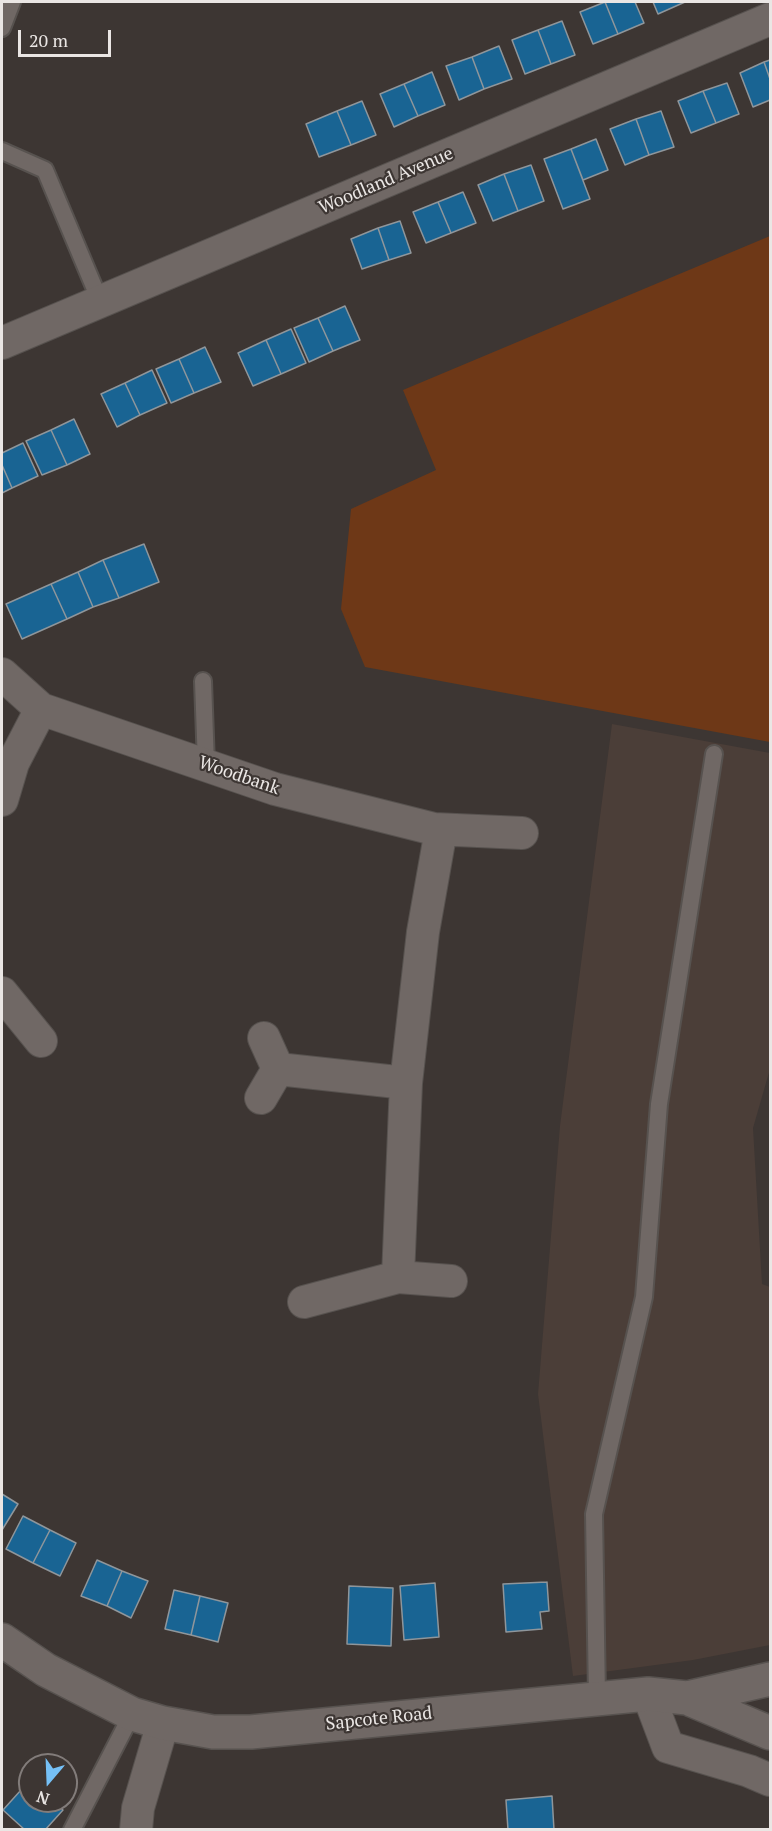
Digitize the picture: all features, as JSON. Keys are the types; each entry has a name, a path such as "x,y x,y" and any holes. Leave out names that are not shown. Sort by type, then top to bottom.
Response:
{"main road":[{"name":"Sapcote Road","path":"2,1640 45,1670 132,1714 163,1723 213,1732 251,1732 597,1697 648,1694 687,1698 771,1733"},
{"path":"687,1698 771,1678"}],"street":[{"name":"Woodland Avenue","path":"2,343 771,19"},
{"path":"2,674 41,709 13,763 2,800"},
{"name":"Woodbank","path":"41,709 274,789 441,830 522,833"},
{"path":"398,1277 406,1083 423,932 441,830"},
{"path":"2,993 41,1041"},
{"path":"264,1038 278,1069"},
{"path":"278,1069 406,1083"},
{"path":"261,1098 278,1069"},
{"path":"304,1302 398,1277 451,1281"},
{"path":"648,1694 668,1747 749,1771 771,1780"},
{"path":"163,1723 137,1819 163,1830"}],"lane":[{"path":"2,28 12,2"},
{"path":"2,151 45,170 100,301"},
{"path":"203,681 206,765"},
{"path":"597,1697 594,1514 644,1298 659,1104 714,754"},
{"path":"72,1830 132,1714"}],"shaded area":[{"path":"770,236 770,742 365,667 341,609 351,509 436,470 403,390"},
{"path":"612,724 770,753 770,1069 753,1128 762,1284 770,1287 770,1645 693,1660 573,1676 538,1394 560,1126"}],"building":[{"path":"605,2 618,34 593,44 580,12"},
{"path":"605,2 635,2 644,23 618,34"},
{"path":"653,2 685,2 658,14"},
{"path":"562,21 575,55 551,64 538,30"},
{"path":"538,30 551,64 525,74 512,40"},
{"path":"499,46 512,79 484,89 472,57"},
{"path":"472,57 484,89 459,100 446,66"},
{"path":"770,60 770,79 764,62"},
{"path":"764,62 770,79 770,100 753,107 740,73"},
{"path":"432,72 445,105 418,116 404,84"},
{"path":"727,83 739,114 716,123 703,91"},
{"path":"404,84 418,116 394,127 380,94"},
{"path":"703,91 716,123 691,133 678,101"},
{"path":"362,101 376,135 351,145 337,111"},
{"path":"337,111 351,145 319,157 306,124"},
{"path":"661,111 674,147 649,155 636,119"},
{"path":"636,119 649,155 625,165 610,129"},
{"path":"596,139 608,170 583,180 571,149"},
{"path":"571,149 590,199 563,209 544,159"},
{"path":"531,165 544,201 518,211 504,174"},
{"path":"504,174 518,211 493,221 478,185"},
{"path":"463,192 476,223 451,233 438,202"},
{"path":"438,202 451,233 426,243 413,212"},
{"path":"400,221 411,253 389,260 378,228"},
{"path":"378,228 389,260 362,269 351,239"},
{"path":"345,306 360,340 333,351 318,318"},
{"path":"318,318 333,351 309,362 294,328"},
{"path":"291,329 306,363 281,374 266,340"},
{"path":"266,340 281,374 253,386 238,353"},
{"path":"205,347 221,382 194,393 179,359"},
{"path":"179,359 194,393 171,403 156,369"},
{"path":"152,370 167,403 140,415 125,383"},
{"path":"125,383 140,415 117,427 101,394"},
{"path":"74,419 90,454 67,465 51,430"},
{"path":"51,430 67,465 42,475 26,441"},
{"path":"23,443 38,476 12,488 2,465 2,453"},
{"path":"2,465 12,488 2,493"},
{"path":"144,544 159,582 119,598 103,560"},
{"path":"103,560 119,598 93,607 78,572"},
{"path":"78,572 93,607 67,619 51,584"},
{"path":"51,584 67,619 22,639 6,604"},
{"path":"2,1494 18,1504 2,1530"},
{"path":"23,1516 50,1530 33,1563 6,1549"},
{"path":"50,1530 76,1543 60,1576 33,1563"},
{"path":"97,1560 122,1571 107,1606 81,1596"},
{"path":"122,1571 148,1581 131,1618 107,1606"},
{"path":"547,1582 549,1611 540,1612 542,1629 506,1632 503,1584"},
{"path":"435,1583 439,1637 404,1640 400,1586"},
{"path":"349,1586 393,1588 391,1646 347,1644"},
{"path":"174,1590 200,1596 191,1635 165,1629"},
{"path":"200,1596 228,1603 218,1642 191,1635"},
{"path":"18,1793 18,1813 60,1813 45,1830 25,1830 3,1810"},
{"path":"552,1796 554,1830 508,1830 506,1800"}]}
